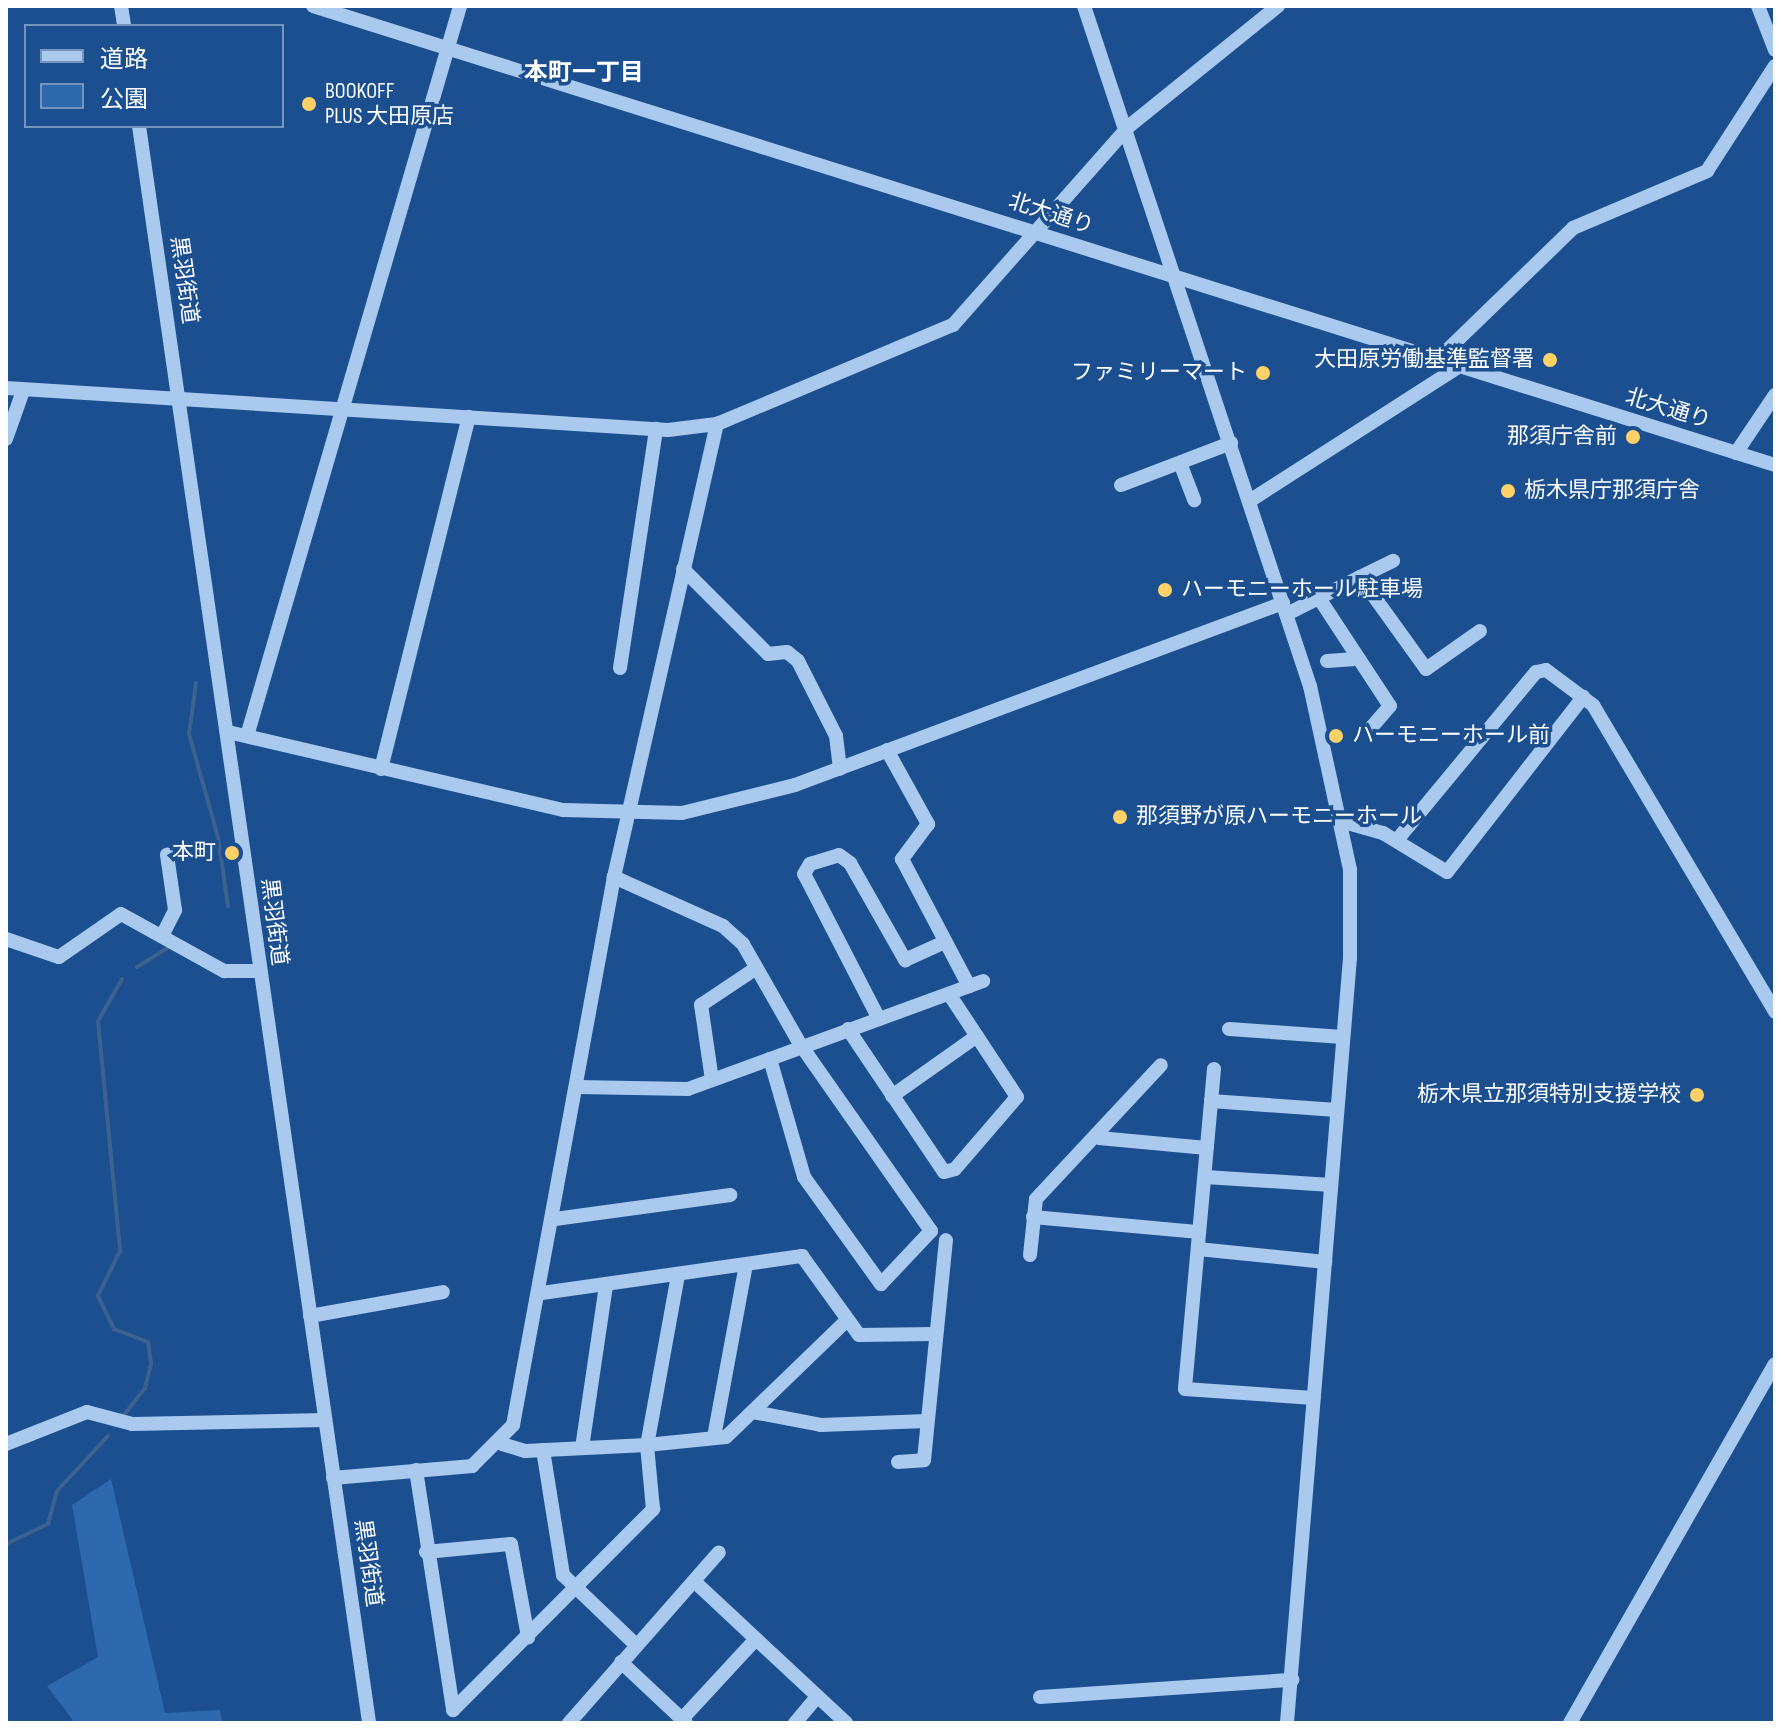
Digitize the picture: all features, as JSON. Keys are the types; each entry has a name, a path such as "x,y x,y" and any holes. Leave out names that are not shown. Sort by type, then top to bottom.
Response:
{"street":[{"name":"北大通り","path":"313,6 1035,232 1177,280 1775,465"},
{"path":"247,736 346,411 460,6"},
{"path":"6,388 656,429 717,424 953,325 1128,127 1278,6"},
{"path":"1758,6 1775,50"},
{"path":"1080,7 1128,127 1285,608 1344,822 1350,870 1343,1037 1287,1723"},
{"path":"1437,360 1573,228 1707,171 1775,66"},
{"name":"黒羽街道","path":"139,128 228,732 258,971 369,1723"},
{"path":"1251,500 1458,367"},
{"path":"6,439 23,391"},
{"path":"1736,453 1775,395"},
{"path":"381,769 469,417"},
{"path":"333,1478 472,1466 502,1444 513,1425 542,1293 614,877 717,424"},
{"path":"620,668 656,429"},
{"path":"1121,485 1231,443"},
{"path":"1180,463 1194,500"},
{"path":"228,732 563,810 627,817 716,807 840,769 1319,598 1393,561"},
{"path":"683,569 768,654 787,652 798,661 836,736 840,769"},
{"path":"1360,577 1426,669 1480,631"},
{"path":"1319,598 1390,706 1370,729"},
{"path":"1327,661 1359,659"},
{"path":"1397,840 1536,672 1546,670 1583,697 1775,1012"},
{"path":"1344,822 1397,840 1447,872 1460,864 1583,697"},
{"path":"577,1087 688,1089 770,1059 800,1044 976,983 945,942 902,859 928,824 887,750"},
{"path":"163,934 175,910 167,855"},
{"path":"879,1019 804,874 810,864 839,855 850,863 905,960 945,942"},
{"path":"614,877 723,926 755,969 800,1044 931,1231 881,1284 804,1177 770,1059"},
{"path":"6,939 59,957 121,914 163,934 224,971 258,971"},
{"path":"712,1080 701,1005 755,969"},
{"path":"848,1029 944,1172 955,1169 1017,1097 949,994"},
{"path":"1229,1029 1343,1037"},
{"path":"892,1096 977,1036"},
{"path":"1030,1255 1036,1199 1099,1138 1161,1065"},
{"path":"1214,1069 1185,1389 1314,1398"},
{"path":"1211,1101 1337,1110"},
{"path":"1099,1138 1207,1148"},
{"path":"1205,1177 1331,1185"},
{"path":"555,1219 730,1195"},
{"path":"1033,1217 1199,1232"},
{"path":"898,1462 924,1460 946,1240"},
{"path":"1198,1249 1325,1262"},
{"path":"542,1293 802,1256 859,1335 935,1334"},
{"path":"714,1437 746,1265"},
{"path":"416,1470 426,1552 453,1710 653,1509 647,1445 678,1275"},
{"path":"582,1448 606,1286"},
{"path":"310,1316 443,1292"},
{"path":"502,1444 543,1450 726,1437 847,1320"},
{"path":"1570,1723 1775,1364"},
{"path":"6,1444 87,1412 132,1424 325,1420"},
{"path":"753,1412 821,1425 927,1421"},
{"path":"543,1450 563,1575 574,1590 636,1645"},
{"path":"426,1552 511,1544 528,1637"},
{"path":"569,1723 719,1552"},
{"path":"695,1582 846,1723"},
{"path":"621,1662 684,1721 755,1640"},
{"path":"1040,1697 1292,1680"},
{"path":"795,1723 817,1697"}],"green space":[{"path":"111,1479 165,1713 220,1710 222,1723 75,1723 47,1686 98,1657 72,1505"}],"waterway":[{"path":"196,683 189,734 218,837 228,906"},
{"path":"137,967 170,946"},
{"path":"122,979 98,1021 120,1251 98,1296 114,1329 148,1342 151,1364 145,1388 124,1415"},
{"path":"6,1544 48,1524 57,1491 108,1436"}],"place":[{"name":"BOOKOFF PLUS 大田原店","path":"309,104"},
{"name":"大田原労働基準監督署","path":"1550,360"},
{"name":"ファミリーマート","path":"1263,373"},
{"name":"那須庁舎前","path":"1633,437"},
{"name":"栃木県庁那須庁舎","path":"1508,491"},
{"name":"ハーモニーホール駐車場","path":"1165,590"},
{"name":"ハーモニーホール前","path":"1336,736"},
{"name":"那須野が原ハーモニーホール","path":"1120,817"},
{"name":"本町","path":"232,853"},
{"name":"栃木県立那須特別支援学校","path":"1697,1095"}],"district":[{"name":"本町一丁目","path":"584,73"}]}
